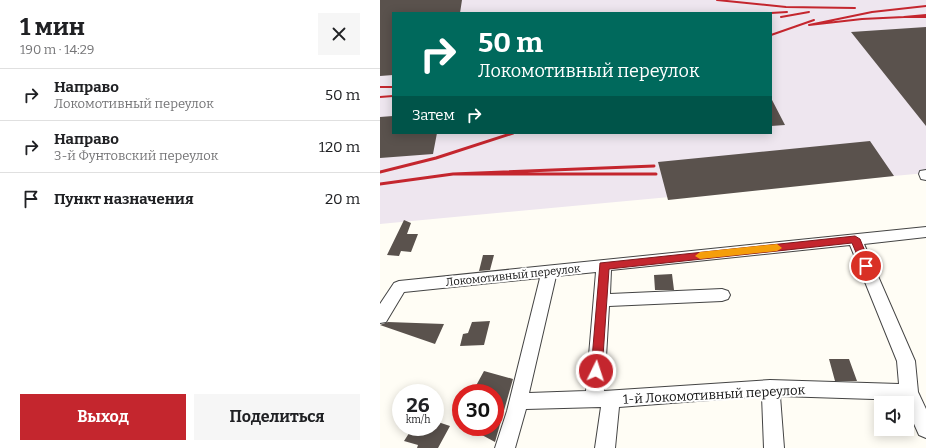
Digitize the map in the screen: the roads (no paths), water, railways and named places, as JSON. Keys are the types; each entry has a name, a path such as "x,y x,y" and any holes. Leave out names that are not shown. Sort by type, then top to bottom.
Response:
{"street":[{"name":"Локомотивный переулок","path":"380,317 399,287 926,232"},
{"path":"855,239 906,361 909,392 926,429"},
{"path":"604,266 602,300 602,399 605,448"},
{"path":"505,448 519,401 548,272"},
{"path":"602,300 722,295"},
{"path":"770,388 774,448"},
{"name":"1-й Локомотивный переулок","path":"519,401 602,399 770,388 909,392"}],"railway":[{"path":"717,0 786,7 855,8"},
{"path":"904,17 862,19 809,25 872,12 926,6"},
{"path":"772,13 787,12"},
{"path":"781,17 809,12"},
{"path":"904,17 926,15"},
{"path":"904,17 926,17"},
{"path":"772,35 814,20"},
{"path":"380,87 392,87"},
{"path":"380,97 392,96"},
{"path":"380,172 436,158 510,134"},
{"path":"453,174 654,166"},
{"path":"380,184 453,174"},
{"path":"453,174 656,174"}]}
